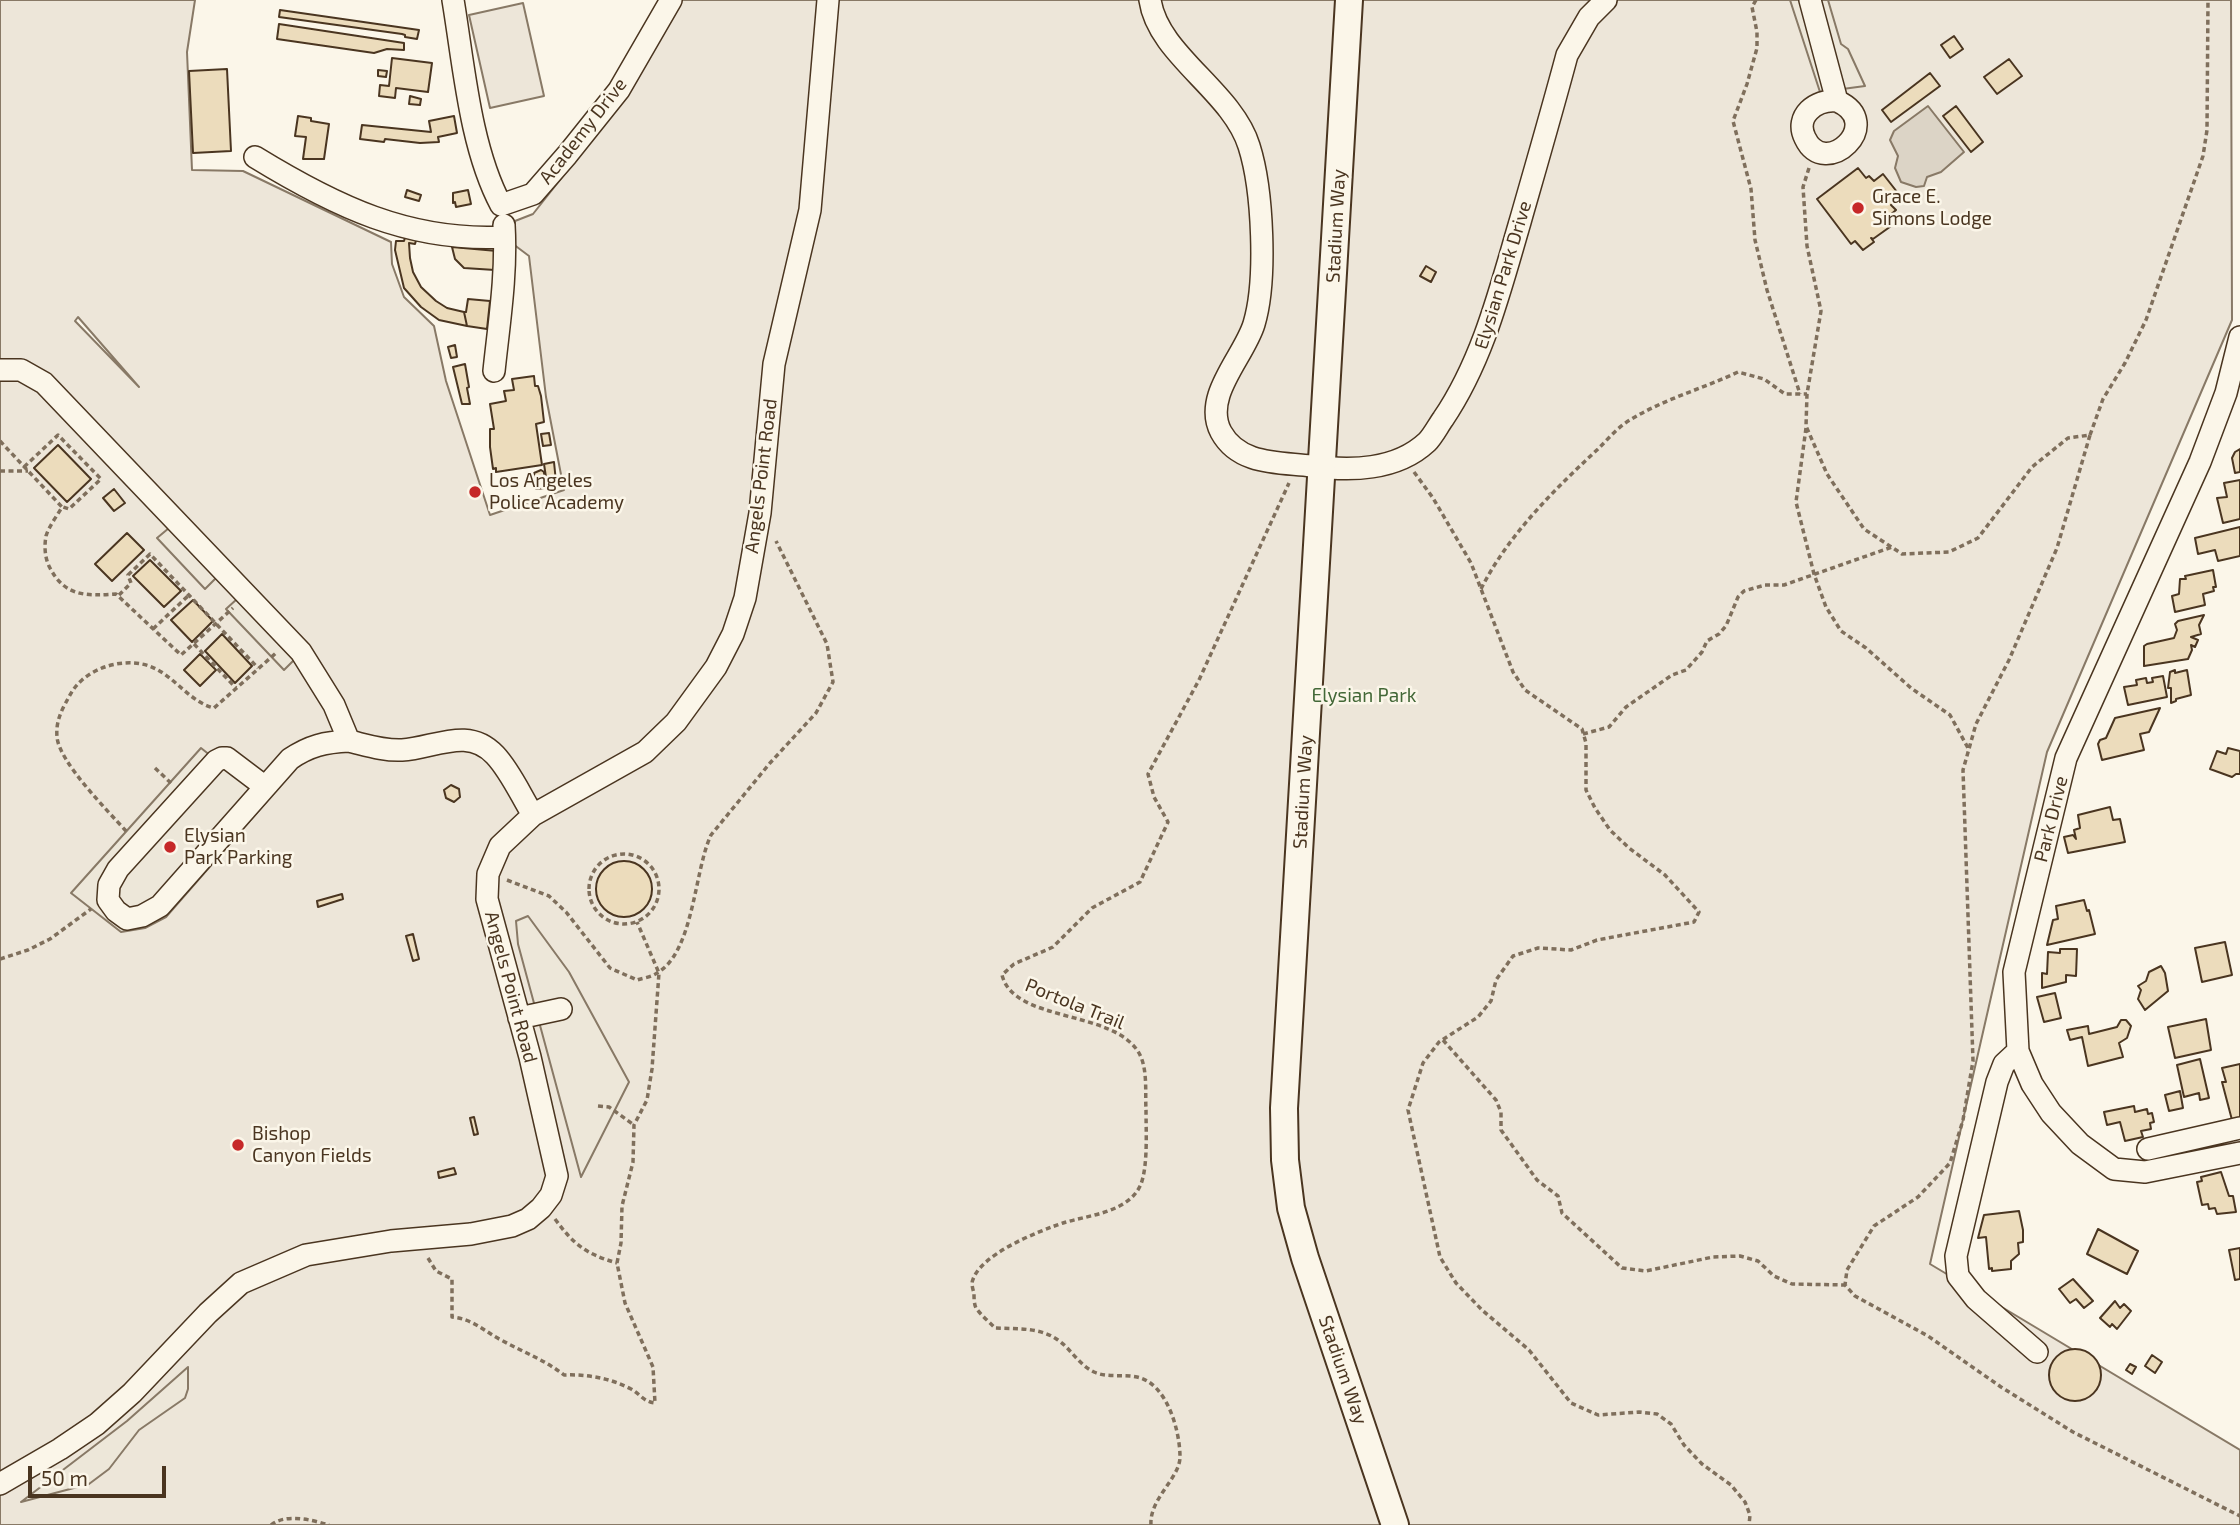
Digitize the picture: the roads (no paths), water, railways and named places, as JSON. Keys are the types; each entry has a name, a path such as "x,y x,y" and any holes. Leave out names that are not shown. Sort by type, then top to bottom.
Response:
{"main road":[{"name":"Stadium Way","path":"1349,0 1310,466 1284,1108 1285,1160 1291,1208 1305,1258 1395,1525"}],"street":[{"path":"453,0 478,145 488,182 500,205 504,237 501,318 494,371"},
{"name":"Academy Drive","path":"500,205 533,194 567,155 618,90 671,0"},
{"name":"Angels Point Road","path":"0,1484 97,1424 132,1393 208,1313 241,1283 306,1255 391,1241 471,1234 512,1226 528,1219 551,1195 556,1176 519,1018 487,899 488,874 500,846 533,815 645,752 676,722 716,667 733,634 745,598 760,513 774,364 810,210 828,0"},
{"path":"1150,0 1152,13 1161,31 1237,121 1249,145 1258,191 1259,293 1253,325 1216,402 1220,431 1238,453 1251,458 1310,466"},
{"name":"Elysian Park Drive","path":"1310,466 1384,466 1404,458 1428,441 1458,397 1482,348 1567,55 1588,17 1606,0"},
{"path":"1810,0 1837,101 1850,111 1855,119 1854,135 1850,143 1840,151 1832,153 1815,149 1805,138 1802,128 1808,110 1819,102 1837,101"},
{"path":"255,158 339,203 385,221 422,232 468,239 504,237"},
{"name":"Park Drive","path":"2240,337 2226,393 2200,462 2066,758 2014,972 2018,1051 2032,1084 2051,1114 2080,1143 2114,1169 2145,1172 2240,1153"},
{"path":"0,370 21,370 44,383 301,652 334,705 349,741"},
{"path":"264,786 227,758 216,761 118,869 109,885 108,900 116,911 127,919 142,916 160,906 290,759 305,749 325,742 349,741 387,750 402,750 460,739 479,743 495,755 533,815"},
{"path":"519,1018 561,1009"},
{"path":"2018,1051 2004,1064 1997,1082 1956,1256 1958,1276 1976,1299 2037,1352"},
{"path":"2148,1149 2240,1128"}],"place":[{"name":"Grace E. Simons Lodge","path":"1858,208"},
{"name":"Los Angeles Police Academy","path":"475,492"},
{"name":"Elysian Park Parking","path":"170,847"},
{"name":"Bishop Canyon Fields","path":"238,1145"}],"park label":[{"name":"Elysian Park","path":"1364,696"}]}
